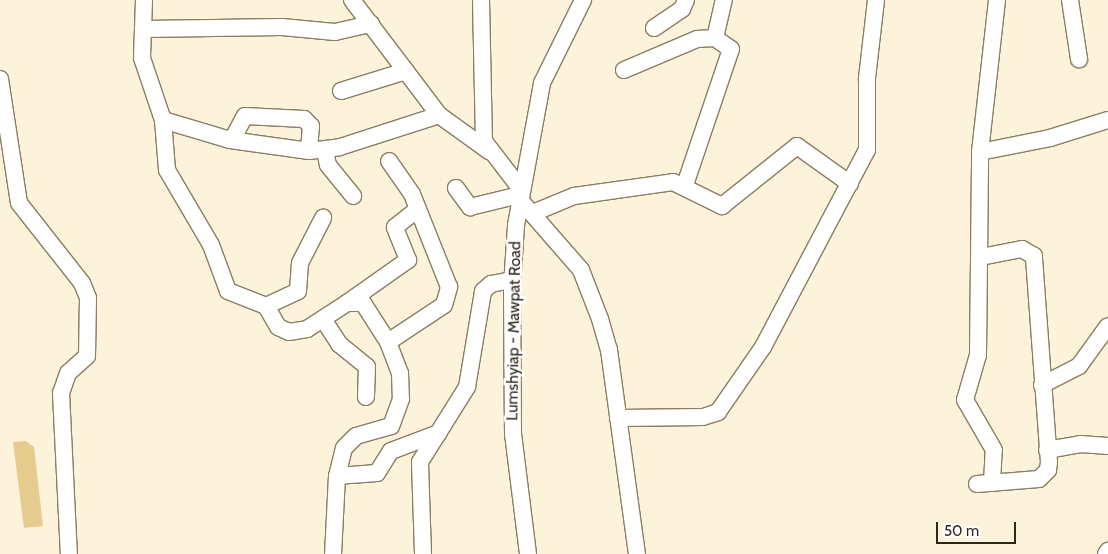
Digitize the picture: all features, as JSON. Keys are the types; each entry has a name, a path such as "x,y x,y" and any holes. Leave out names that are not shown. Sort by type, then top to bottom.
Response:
{"street":[{"path":"144,0 142,58 163,120 167,170 211,245 228,291 266,306 278,327 289,332 307,329 408,260 395,227 418,208"},
{"path":"352,0 439,115 489,151 533,213 580,270 588,287 610,350 637,554"},
{"path":"481,0 480,78 489,151"},
{"name":"Lumshyiap - Mawpat Road","path":"528,554 514,456 512,280 520,195 542,83 583,0"},
{"path":"654,28 682,9 686,0"},
{"path":"715,38 724,0"},
{"path":"618,418 703,416 718,412 763,347 850,184 869,140 867,78 876,0"},
{"path":"981,258 1022,249 1034,256 1048,450 1044,477 985,483 994,450 965,400 978,355 981,258 980,152 997,0"},
{"path":"1070,0 1079,59"},
{"path":"143,29 282,27 334,32 371,24"},
{"path":"624,70 697,39 715,38 727,44 730,55 685,185"},
{"path":"341,91 406,71"},
{"path":"0,79 19,203 82,283 88,298 87,356 68,373 61,393 69,554"},
{"path":"163,120 232,140 317,150 439,115"},
{"path":"232,140 245,116 304,119 311,126 317,150 353,196"},
{"path":"980,152 1050,138 1108,120"},
{"path":"533,213 574,196 658,184 685,185 722,206 797,146 850,184"},
{"path":"388,342 436,311 448,296 445,270 418,208 389,161"},
{"path":"456,188 470,207 520,195"},
{"path":"266,306 298,291 300,263 323,218"},
{"path":"423,554 420,462 439,433 469,379 484,291 491,284 512,280"},
{"path":"333,554 337,476 349,440 385,432 394,421 402,386 388,342 371,310 355,301 347,303"},
{"path":"323,319 339,344 367,366 366,397"},
{"path":"1042,385 1079,366 1108,326"},
{"path":"337,476 377,473 391,451 439,433"},
{"path":"1048,450 1086,444 1108,446"}],"shaded area":[{"path":"26,441 34,447 43,526 24,528 13,442"}]}
